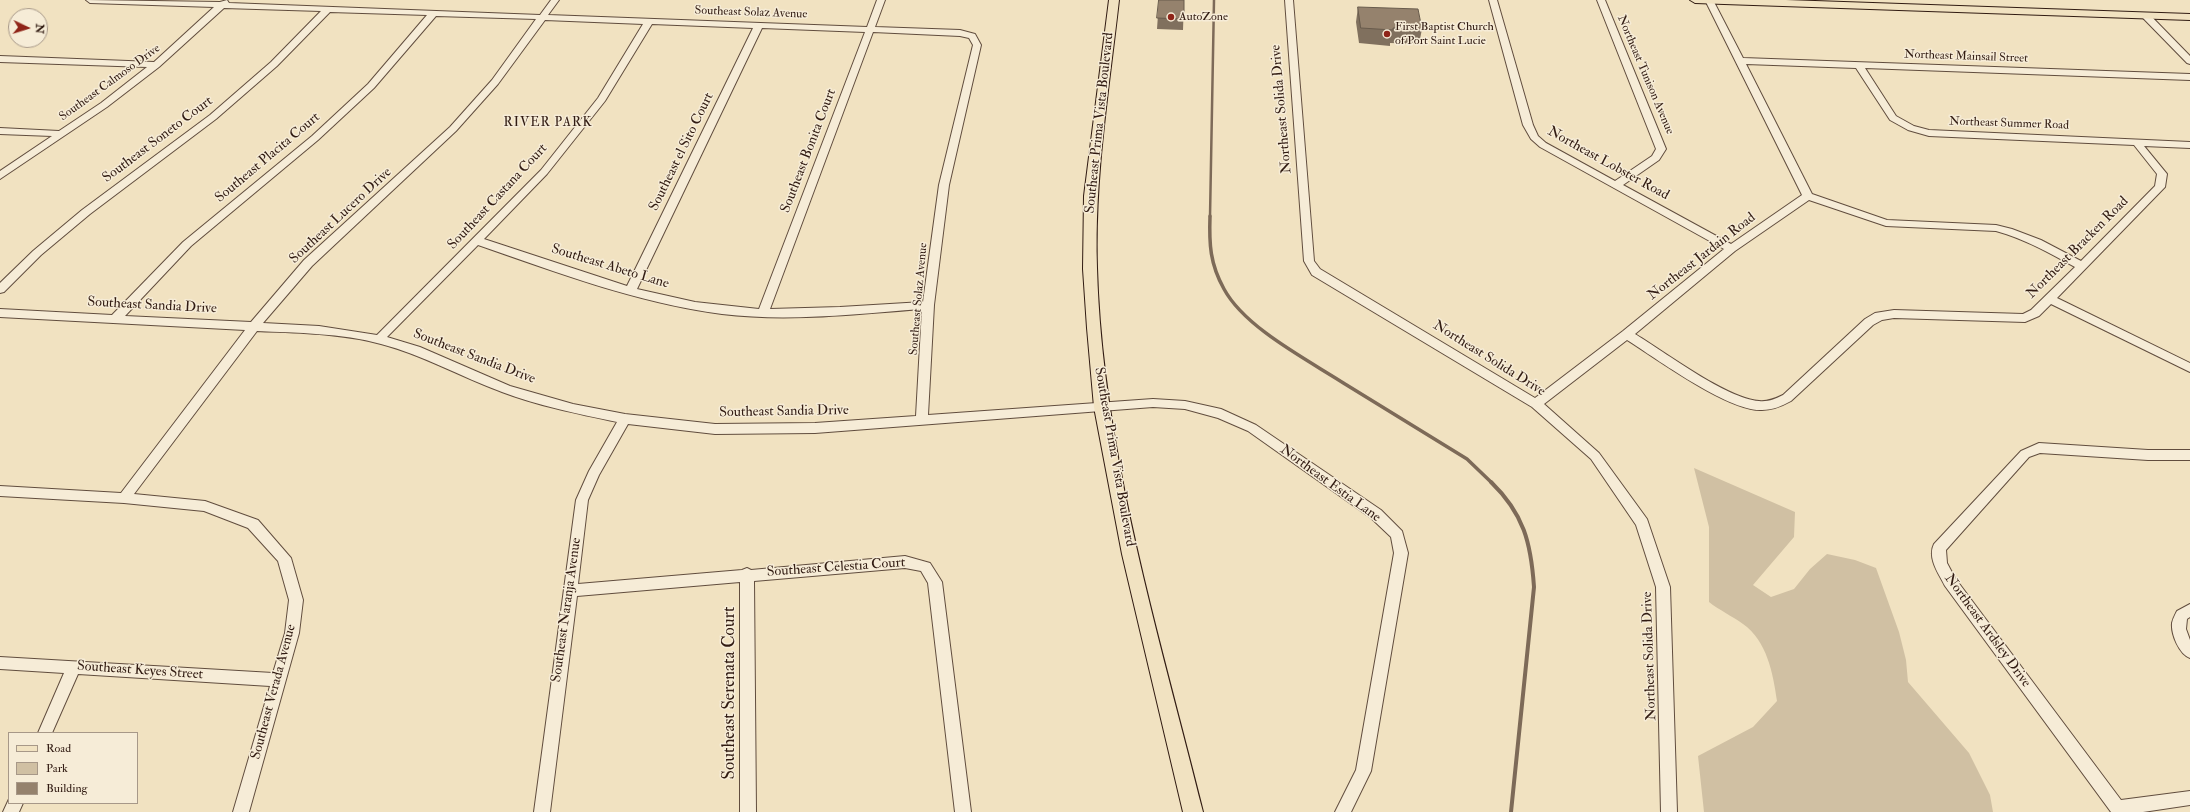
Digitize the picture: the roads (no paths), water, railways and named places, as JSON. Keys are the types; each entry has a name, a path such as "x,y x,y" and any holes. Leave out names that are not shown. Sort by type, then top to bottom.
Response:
{"main road":[{"name":"Southeast Prima Vista Boulevard","path":"1114,0 1090,196 1090,269 1102,407 1130,554 1193,812"},
{"path":"1694,0 2190,17"},
{"path":"1926,0 2190,9"}],"street":[{"name":"Southeast Solaz Avenue","path":"90,0 225,3 328,9 960,33 972,36 977,46 944,184 928,305 922,421"},
{"name":"Southeast Lucero Drive","path":"124,498 254,326 308,263 453,129 495,82 555,0"},
{"name":"Southeast Bonita Court","path":"763,312 871,30 881,0"},
{"name":"Northeast Solida Drive","path":"1289,0 1310,261 1316,272 1536,404 1595,456 1642,523 1663,587 1669,812"},
{"name":"Northeast Lobster Road","path":"1493,0 1531,133 1543,145 1731,248"},
{"name":"Northeast Tunison Avenue","path":"1600,0 1661,150 1656,158 1616,185"},
{"path":"1709,0 1808,196 1886,223 1996,228 2012,232 2081,266"},
{"name":"Southeast Calmoso Drive","path":"0,176 104,105 156,65 225,3"},
{"name":"Southeast Soneto Court","path":"0,289 37,253 86,212 213,117 274,64 328,9"},
{"name":"Southeast Placita Court","path":"115,319 187,244 315,138 371,86 434,13"},
{"path":"2146,16 2190,61"},
{"name":"Southeast Castana Court","path":"379,339 478,241 544,172 602,99 649,21"},
{"name":"Southeast el Sito Court","path":"630,292 759,25"},
{"path":"0,59 156,65"},
{"name":"Northeast Mainsail Street","path":"1741,61 2190,77"},
{"name":"Northeast Summer Road","path":"1859,65 1893,118 1911,128 1929,134 2190,145"},
{"path":"0,131 61,134"},
{"name":"Northeast Bracken Road","path":"1627,334 1725,395 1746,403 1766,406 1775,404 1787,398 1869,322 1879,316 1910,314 2019,319 2031,316 2050,299 2160,187 2162,174 2137,142"},
{"name":"Northeast Jardain Road","path":"1536,404 1627,334 1731,248 1808,196"},
{"name":"Southeast Abeto Lane","path":"478,241 630,292 696,306 763,312 828,312 928,305"},
{"path":"2050,299 2190,368"},
{"name":"Southeast Sandia Drive","path":"0,313 319,330 379,339 416,350 506,389 573,408 625,419 715,428 815,428 1102,407"},
{"name":"Northeast Estia Lane","path":"1102,407 1153,403 1185,405 1221,414 1252,428 1376,514 1397,535 1401,553 1363,771 1343,812"},
{"name":"Southeast Naranja Avenue","path":"542,812 569,591 582,500 593,474 625,419"},
{"name":"Northeast Ardsley Drive","path":"2119,810 1950,582 1940,563 1938,548 2025,454 2039,448 2148,455 2190,455"},
{"name":"Southeast Verada Avenue","path":"0,491 124,498 205,506 253,524 284,558 296,600 292,633 280,680 240,812"},
{"name":"Southeast Celestia Court","path":"569,591 747,574 905,562 925,567 935,582 963,812"},
{"name":"Southeast Serenata Court","path":"747,574 748,812"},
{"path":"2190,610 2182,615 2179,625 2183,642 2190,652"},
{"name":"Southeast Keyes Street","path":"0,663 280,680"},
{"path":"45,732 74,667"},
{"path":"2119,810 2190,798"}],"waterway":[{"path":"1210,217 1214,0"},
{"path":"1210,217 1211,254 1219,280 1234,303 1247,317 1262,330 1296,354 1467,459 1491,482"},
{"path":"1491,482 1511,506 1524,530 1531,557 1534,587 1511,812"}],"place":[{"name":"AutoZone","path":"1171,17"},
{"name":"First Baptist Church of Port Saint Lucie","path":"1387,34"}],"district":[{"name":"RIVER PARK","path":"548,123"}]}
